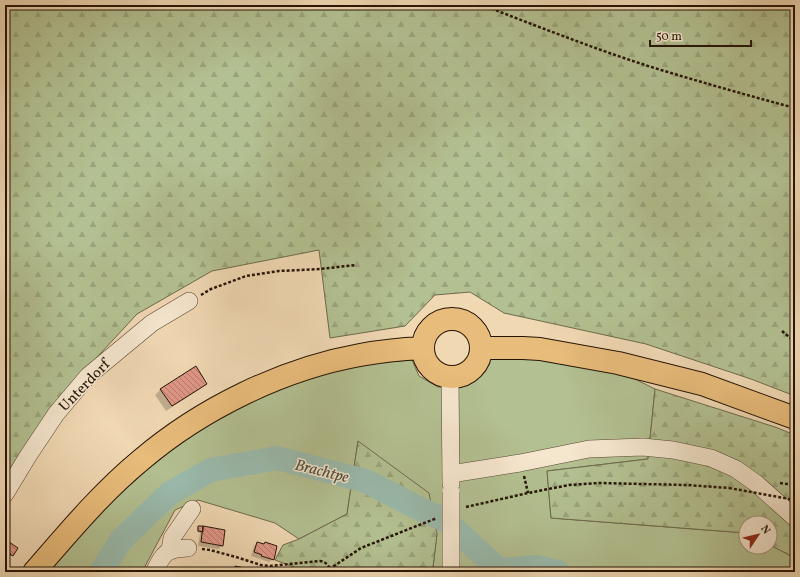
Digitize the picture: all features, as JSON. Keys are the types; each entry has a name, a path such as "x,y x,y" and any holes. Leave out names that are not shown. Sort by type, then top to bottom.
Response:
{"main road":[{"path":"447,319 457,319 474,329 479,338 481,348 475,365 468,372 459,376 450,377 442,375 428,364 424,356 423,348 425,338 437,323 447,319"},
{"path":"34,572 100,498 135,465 162,443 219,407 253,390 308,368 360,355 389,350 423,348"},
{"path":"481,348 540,349 618,363 702,384 795,418"}],"street":[{"name":"Unterdorf","path":"5,494 56,414 88,376 152,323 189,301"},
{"path":"450,377 451,572"},
{"path":"451,474 520,463 589,449 644,447 673,450 711,458 736,469 758,484 795,518"},
{"path":"154,572 162,558 170,550 172,538 192,509"},
{"path":"170,550 188,548"}],"path":[{"path":"482,5 568,38 649,66 795,108"},
{"path":"189,301 211,289 246,276 279,270 356,266"},
{"path":"782,331 795,342"},
{"path":"466,507 569,485 599,483 687,485 729,488 795,500"},
{"path":"325,572 331,570 362,548 409,528"},
{"path":"188,548 210,550 261,565 270,566 320,561 327,564 331,570"}],"green space":[{"path":"5,5 795,5 795,396 751,379 646,344 504,313 470,292 435,295 405,326 330,338 319,250 212,271 137,314 76,380 21,452 5,476"},
{"path":"526,355 621,372 655,389 648,459 547,471 551,518 738,532 738,555 778,555 778,549 795,558 795,572 418,572 433,567 437,534 358,441 347,514 299,539 275,523 198,500 175,510 142,572 45,572 110,503 147,470 190,435 257,399 308,378 361,364 412,360 419,376 438,387 459,386 479,377 490,356"},
{"path":"655,389 775,427 795,435 795,558 778,549 778,515 738,515 738,532 551,518 547,471 648,459"},
{"path":"358,441 429,493 437,534 433,567 418,572 300,572 302,570 275,560 283,545 299,539 347,514"}],"building":[{"path":"196,366 207,384 172,406 160,389"},
{"path":"198,526 203,526 203,532 198,531"},
{"path":"203,526 225,530 223,546 201,542"},
{"path":"6,540 18,548 13,556 5,551"},
{"path":"257,542 264,544 265,542 277,546 274,560 254,552"},
{"path":"5,551 11,554 5,563"},
{"path":"235,566 255,570 254,572 234,572"}],"waterway":[{"name":"Brachtpe","path":"101,572 121,540 170,493 211,470 277,458 366,481 445,520 499,570 537,567 558,572"}]}
